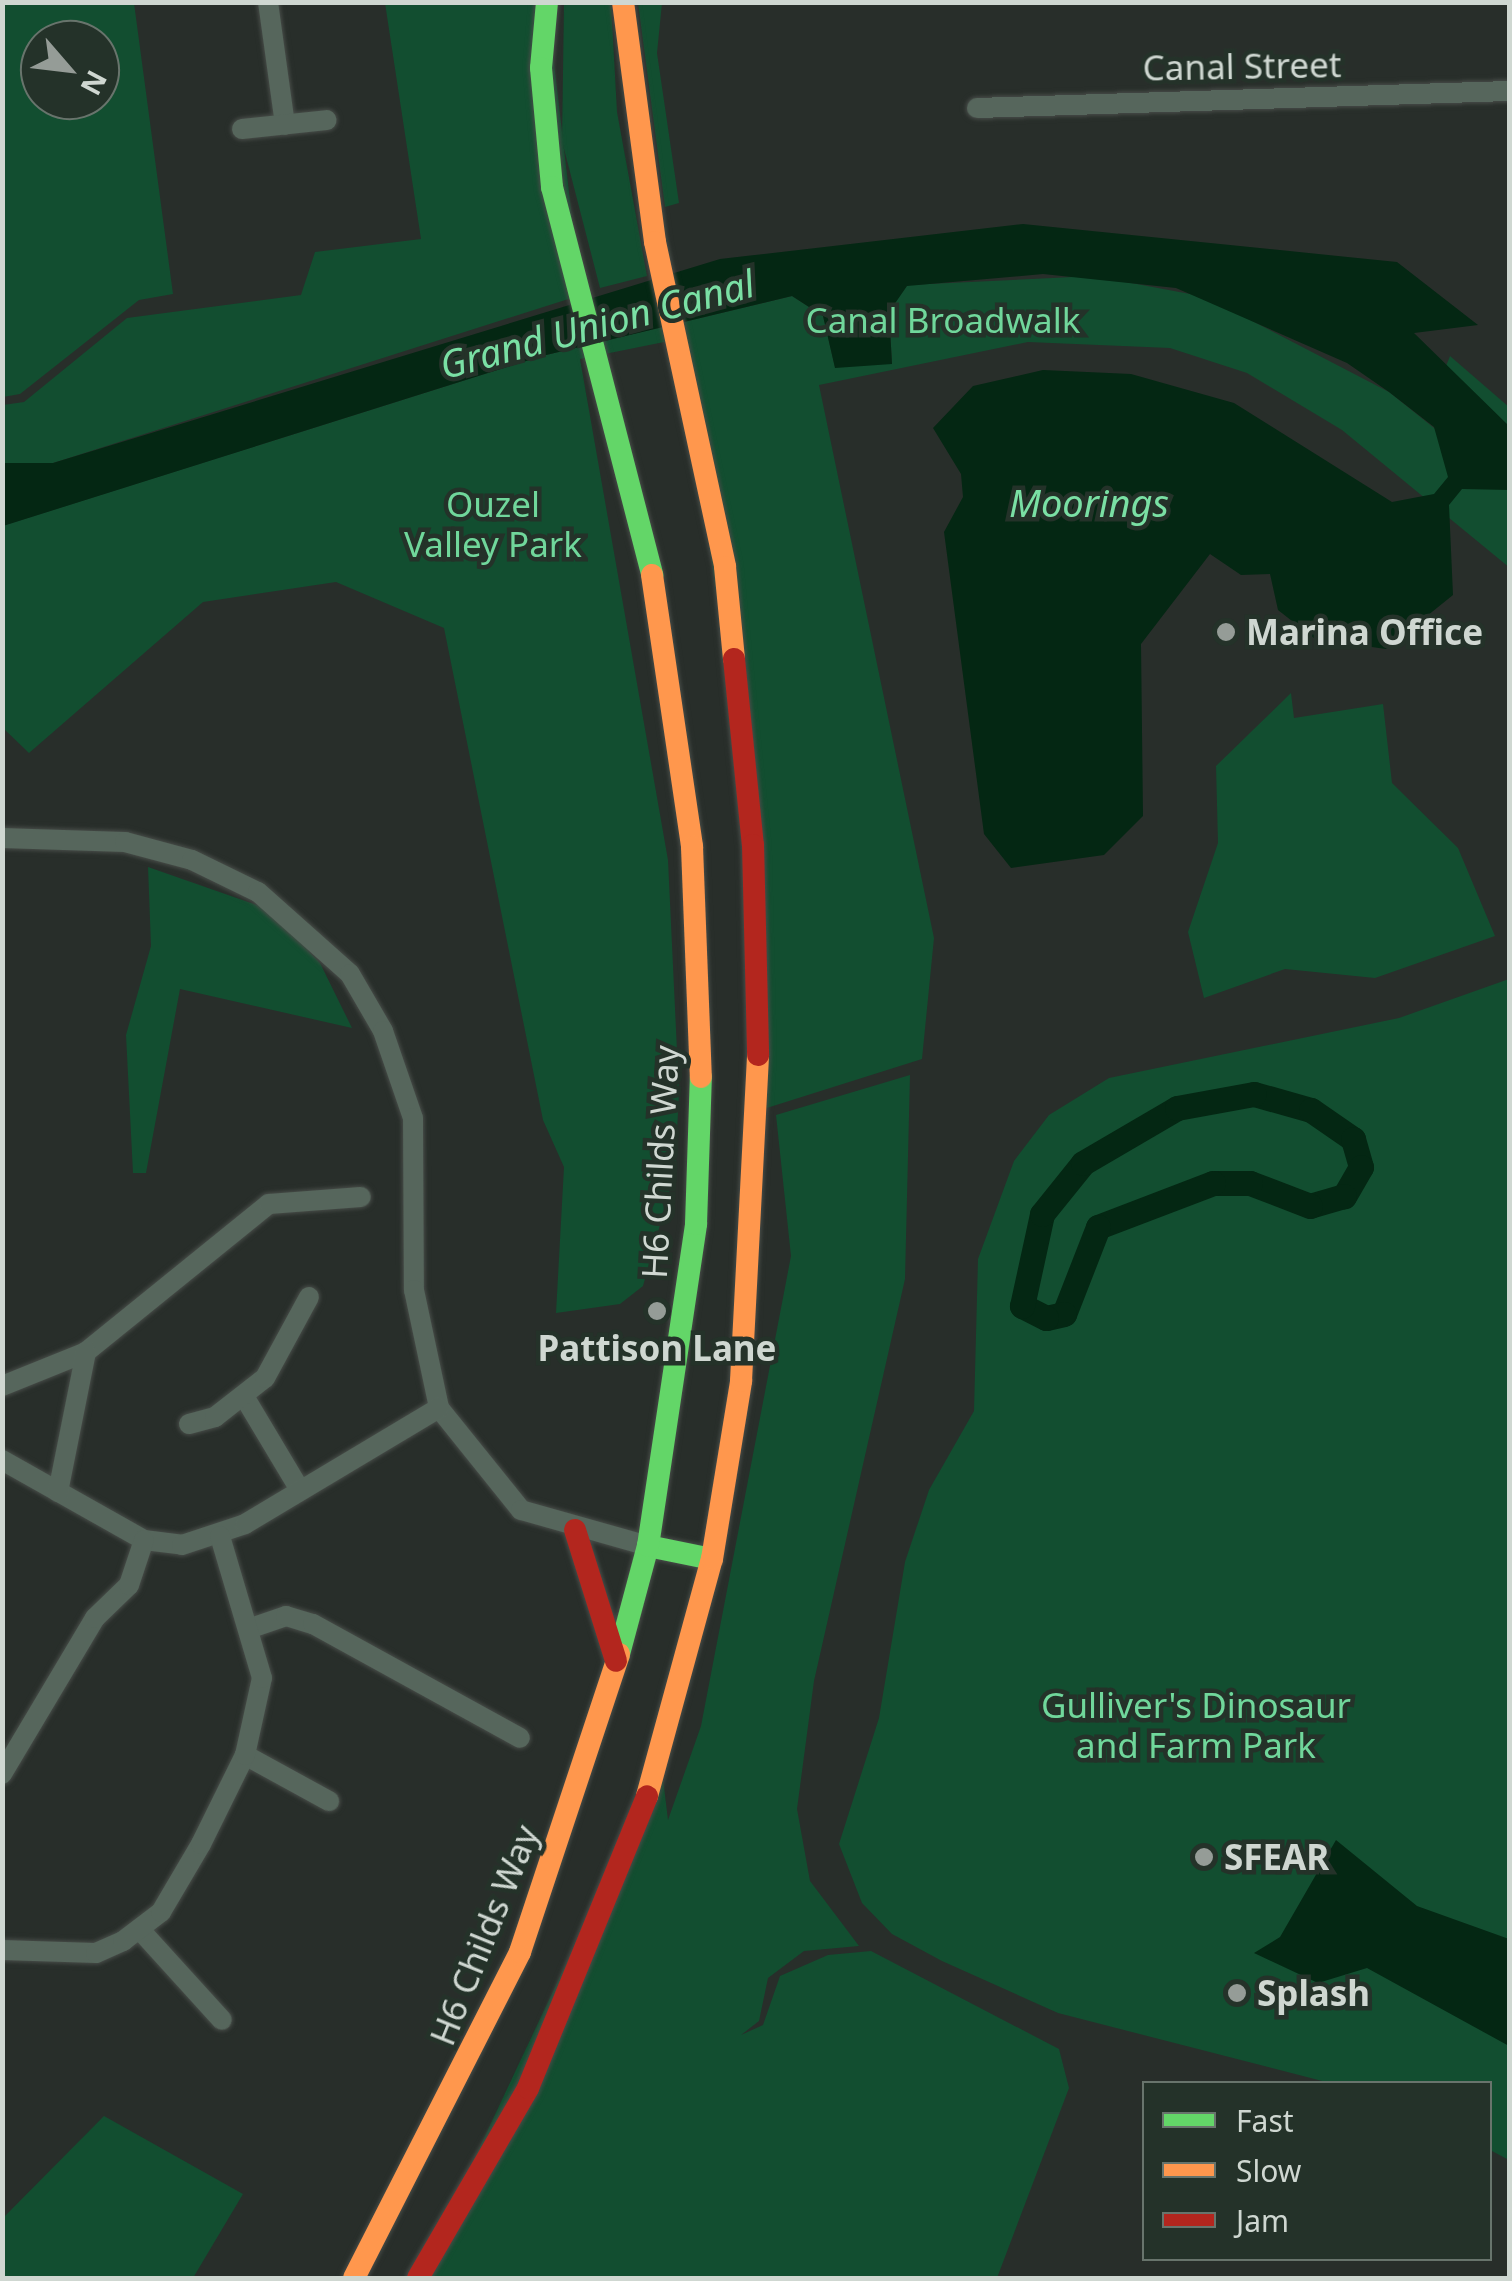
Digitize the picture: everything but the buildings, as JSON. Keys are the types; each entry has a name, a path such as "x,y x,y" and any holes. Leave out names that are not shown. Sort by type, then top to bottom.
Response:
{"street":[{"path":"268,2 284,124"},
{"name":"H6 Childs Way","path":"354,2278 520,1952 617,1664 648,1546 680,1375 700,1093 692,847 654,582 614,410 568,255 545,137 547,2"},
{"path":"418,2278 579,1978 661,1762 712,1559 741,1381 756,1145 753,846 725,567 691,392 655,242 623,2"},
{"name":"Canal Street","path":"977,108 1510,91"},
{"path":"242,130 327,120"},
{"path":"2,838 125,842 192,860 258,892 350,974 383,1031 413,1118 414,1290 440,1408 521,1510 575,1530 712,1559"},
{"path":"2,1386 86,1352 268,1204 361,1196"},
{"path":"189,1424 246,1398 282,1355 309,1298"},
{"path":"58,1492 86,1352"},
{"path":"246,1398 300,1490"},
{"path":"2,1460 144,1540 182,1545 220,1536 440,1408"},
{"path":"575,1530 617,1664"},
{"path":"2,1950 96,1953 141,1931 171,1898 245,1755 262,1678 254,1627 220,1536"},
{"path":"2,1774 95,1618 130,1585 144,1540"},
{"path":"254,1627 286,1616 313,1624 520,1738"},
{"path":"245,1755 330,1802"},
{"path":"141,1931 222,2020"}],"green space":[{"path":"2,3 134,3 173,294 139,300 20,394 3,397"},
{"path":"385,3 547,3 581,295 53,463 3,463 3,405 24,402 127,318 301,295 315,252 421,239"},
{"path":"564,3 611,3 617,112 647,276 600,288 562,141"},
{"path":"638,3 662,3 657,53 679,203 665,207"},
{"path":"1094,276 1206,297 1389,392 1509,488 1510,568 1342,430 1247,373 1170,348 1028,342 819,385 934,938 922,1059 757,1111 753,845 679,339 580,359 668,860 679,1093 675,1171 643,1286 620,1304 556,1313 564,1167 543,1120 444,628 336,582 203,602 29,753 3,728 2,526 542,356 792,296 823,316 835,367 892,363 889,312 907,285"},
{"path":"1450,356 1509,407 1509,426 1444,371"},
{"path":"1291,693 1294,718 1383,704 1392,783 1458,848 1495,936 1375,978 1285,969 1204,998 1188,932 1218,843 1216,766"},
{"path":"148,867 268,909 320,963 352,1028 180,989 146,1173 133,1173 126,1035 151,946"},
{"name":"Gulliver's Dinosaur and Farm Park","path":"1509,979 1509,2160 1492,2151 1492,2081 1322,2081 1058,2013 892,1934 862,1903 839,1844 879,1718 905,1562 929,1490 974,1411 978,1259 1014,1161 1049,1115 1109,1078 1399,1018"},
{"path":"910,1075 905,1279 814,1681 797,1809 810,1881 859,1946 804,1951 768,1978 759,2021 741,2035 763,2025 780,1976 828,1955 871,1951 1059,2049 1069,2088 997,2278 418,2278 661,1762 668,1820 701,1726 791,1256 776,1115"},
{"path":"104,2116 243,2194 193,2278 3,2278 3,2218"}],"water":[{"name":"Moorings","path":"1023,224 1397,262 1478,325 1414,333 1509,426 1509,490 1462,489 1449,505 1453,595 1386,649 1315,639 1278,610 1270,574 1241,575 1210,554 1141,644 1143,816 1104,855 1011,868 984,834 944,532 963,497 961,474 933,428 973,386 1043,370 1131,374 1234,403 1392,502 1434,494 1448,477 1434,427 1389,392 1347,363 1176,288 1043,274 907,286 889,312 892,364 835,368 823,316 792,296 542,356 3,526 3,463 53,463 720,259"},
{"path":"1336,1840 1417,1906 1509,1939 1509,2046 1367,1968 1318,1983 1254,1953 1280,1937"}],"waterway":[{"path":"1254,1094 1311,1110 1353,1139 1361,1167 1344,1196 1310,1206 1250,1183 1213,1183 1098,1227 1064,1314 1046,1318 1022,1306 1042,1214 1083,1163 1177,1108 1254,1094"}],"traffic: fast":[{"path":"547,2 541,68 552,187 652,575"},
{"path":"619,1654 648,1546 696,1224 701,1077"},
{"path":"648,1546 712,1559"}],"traffic: slow":[{"path":"623,2 655,242 725,567 734,659"},
{"path":"652,575 692,847 701,1077"},
{"path":"647,1796 712,1559 741,1381 758,1055"},
{"path":"354,2278 520,1952 619,1654"}],"traffic: jam":[{"path":"734,659 753,845 758,1055"},
{"path":"575,1530 616,1661"},
{"path":"418,2278 528,2088 647,1796"}],"place":[{"name":"Marina Office","path":"1226,632"},
{"name":"Pattison Lane","path":"657,1311"},
{"name":"SFEAR","path":"1204,1857"},
{"name":"Splash","path":"1237,1993"}],"park label":[{"name":"Canal Broadwalk","path":"943,320"},
{"name":"Ouzel Valley Park","path":"493,524"}],"water label":[{"name":"Grand Union Canal","path":"597,324"}]}
